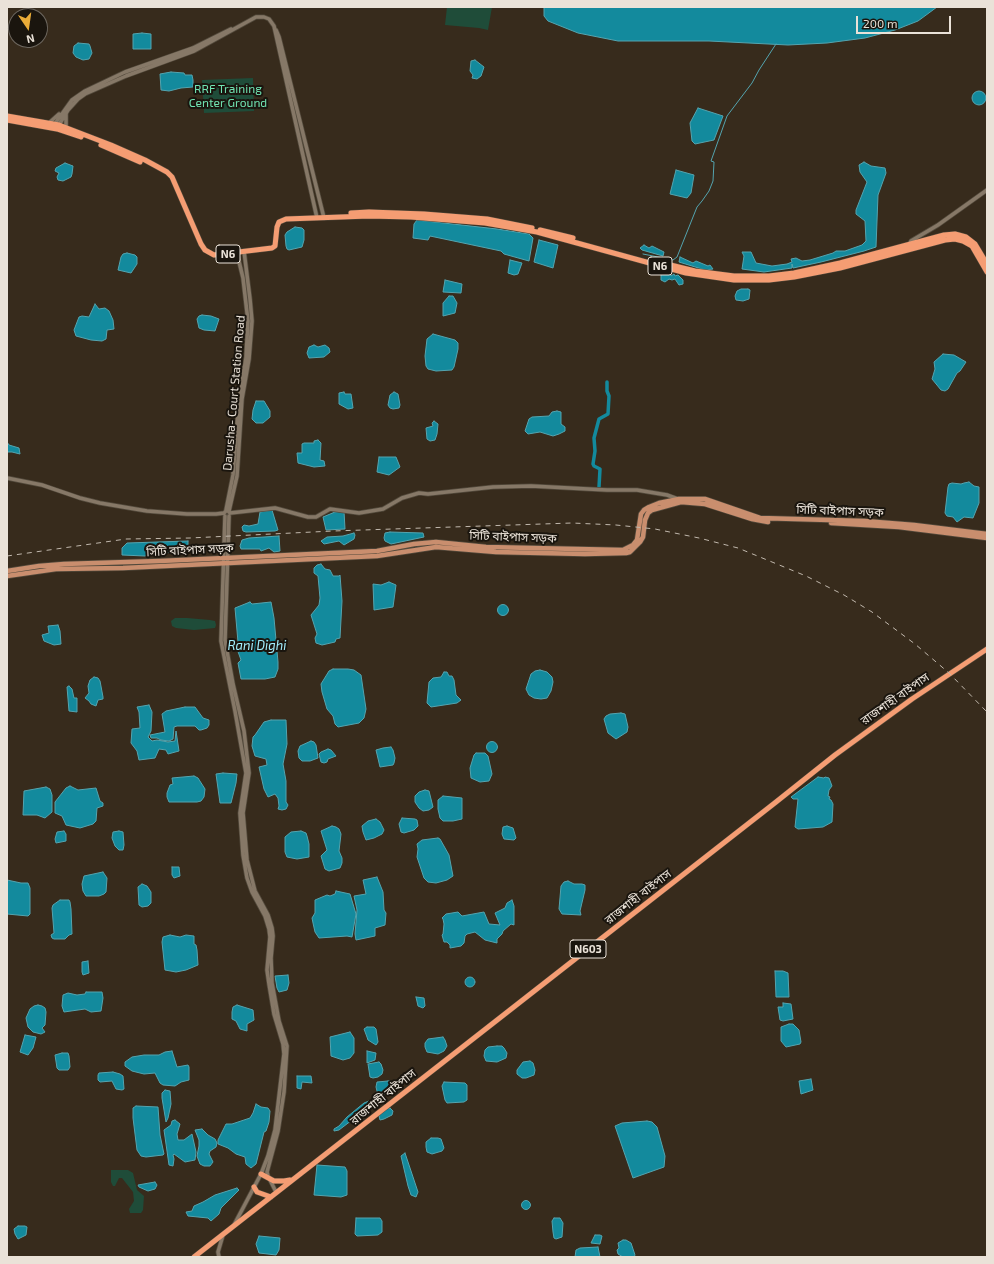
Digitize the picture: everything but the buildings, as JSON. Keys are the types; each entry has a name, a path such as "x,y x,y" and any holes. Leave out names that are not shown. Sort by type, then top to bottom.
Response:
{"highway":[{"path":"7,116 49,123 167,172"},
{"path":"7,120 66,127 145,160 167,172"},
{"name":"N6","path":"167,172 172,177 201,244 205,250 214,255 272,248 275,246 279,222 286,220 316,217 369,216 411,217 491,224 537,232 690,274 734,280 769,280 794,277 840,268 944,235 955,234 966,238 975,244 987,264"},
{"name":"N6","path":"910,247 945,240 963,241 972,246 987,272"},
{"name":"রাজশাহী বাইপাস","path":"194,1257 835,755 912,699 987,649"},
{"path":"261,1174 274,1181 294,1179"},
{"path":"254,1187 257,1192 270,1196"}],"main road":[{"name":"সিটি বাইপাস সড়ক","path":"7,571 60,564 225,561 377,551 414,544 436,542 486,547 622,550 633,545 637,540 641,514 644,510 659,503 679,499 705,499 760,518 886,523 987,534"},
{"path":"7,576 56,569 377,556 436,547 496,552 585,554 626,553 630,552 640,542 645,520 652,510 681,502 705,504 760,521 899,527 987,538"}],"street":[{"path":"56,126 76,96 85,90 125,72 193,48 256,17 264,16 269,19 274,26 324,217"},
{"path":"284,63 316,217"},
{"path":"49,123 64,113"},
{"path":"64,113 66,127"},
{"path":"910,247 911,241 938,225 987,190"},
{"name":"Darusha- Court Station Road","path":"227,513 237,476 242,399 249,359 252,321 244,251"},
{"name":"Darusha- Court Station Road","path":"232,1227 261,1174 268,1156 274,1130 284,1054 283,1044 274,1014 269,984 267,964 270,937 269,929 265,916 250,885 243,855 240,813 246,773 221,641 227,513 233,475 239,399 246,358 248,321 244,285 237,253"},
{"path":"7,478 42,485 80,498 140,510 187,514 227,513 275,508 308,517 316,517 330,509 359,513 383,509 402,498 419,493 428,494 493,487 531,486 637,490 667,495 679,499"},
{"name":"Darusha- Court Station Road","path":"225,561 225,640 244,732 249,773 243,813 247,860 255,891 268,915 272,928 272,983 279,1021 287,1046 284,1092 278,1131 267,1172 269,1178"},
{"path":"269,1178 276,1192"},
{"path":"219,1257 218,1252 223,1235"}],"green space":[{"path":"447,7 492,7 488,30 445,25"},
{"name":"RRF Training Center Ground","path":"253,78 254,111 204,113 202,80"},
{"path":"175,618 210,620 215,621 216,625 215,628 194,630 176,628 172,626 171,621"},
{"path":"111,1170 128,1170 133,1173 137,1190 144,1196 143,1210 141,1213 130,1213 129,1209 134,1201 133,1192 122,1178 119,1178 115,1186 113,1186 111,1182"}],"water":[{"path":"544,7 937,7 918,21 895,30 865,38 827,43 788,45 709,41 618,41 578,33 548,21 544,16"},
{"path":"133,34 151,34 151,49 133,49"},
{"path":"78,43 89,44 92,53 89,59 83,60 76,57 73,53 74,46"},
{"path":"475,60 484,67 481,76 477,79 472,78 473,75 470,71 471,61"},
{"path":"171,72 192,75 193,87 169,91 161,90 160,74"},
{"path":"976,91 982,91 986,95 986,101 982,105 976,105 972,101 972,95"},
{"path":"698,108 723,116 714,140 695,144 692,141 690,123"},
{"path":"864,162 871,166 885,168 886,173 878,195 876,247 793,268 792,264 792,268 764,272 742,269 744,256 742,252 751,252 756,263 772,266 787,264 792,262 791,259 796,258 802,261 810,260 836,251 845,251 862,245 866,241 865,221 856,214 856,210 867,182 860,172 859,165"},
{"path":"65,163 73,166 71,177 63,181 58,180 57,177 59,173 55,171 56,168"},
{"path":"676,170 694,175 691,193 687,198 670,194"},
{"path":"417,220 529,234 533,238 529,261 504,254 501,251 430,236 428,240 413,238 414,224"},
{"path":"295,227 302,228 304,230 304,240 302,247 289,250 286,246 285,235"},
{"path":"539,240 558,245 553,268 534,262"},
{"path":"644,245 649,248 652,246 664,252 663,256 642,250 640,248"},
{"path":"127,253 137,257 137,264 131,273 118,270 121,257 123,254"},
{"path":"680,257 693,263 696,261 708,266 710,265 713,269 705,270 679,262"},
{"path":"510,260 522,263 518,274 514,275 508,273"},
{"path":"670,274 671,276 674,274 675,276 678,275 683,280 683,284 679,285 675,279 669,279 665,282 661,280 661,275"},
{"path":"445,280 462,284 461,293 443,292"},
{"path":"741,289 750,290 749,299 743,301 736,300 735,296 737,291"},
{"path":"449,296 453,296 457,303 455,313 443,316 443,303"},
{"path":"95,304 99,309 105,308 109,311 113,320 114,329 107,330 106,339 102,341 76,336 74,330 79,317 89,317"},
{"path":"202,315 219,319 215,331 199,328 197,319"},
{"path":"433,334 455,340 458,343 454,367 452,370 436,371 428,369 426,366 425,356 427,339"},
{"path":"314,345 318,347 325,345 329,348 330,352 324,357 309,358 307,353 309,347"},
{"path":"943,354 954,355 966,362 957,373 948,389 945,391 941,390 932,379 935,369 934,362"},
{"path":"344,392 345,394 351,394 353,408 348,409 339,404 339,393"},
{"path":"394,392 398,394 400,405 399,408 393,409 388,405 390,395"},
{"path":"256,401 264,401 270,411 270,417 263,423 256,423 252,419"},
{"path":"552,412 561,412 561,424 565,427 565,431 553,436 540,432 528,434 525,431 529,419 532,417 549,416"},
{"path":"434,421 438,424 437,434 435,440 430,441 427,439 426,428 433,426 432,423"},
{"path":"318,440 321,443 320,460 324,461 325,466 314,467 298,463 297,453 302,453 302,444 314,443 314,441"},
{"path":"7,442 9,445 19,448 20,454 7,452"},
{"path":"379,457 396,457 400,467 389,475 377,472"},
{"path":"969,482 974,486 979,487 979,503 973,518 964,517 957,522 953,517 947,516 945,513 948,487 949,484 952,483 961,484"},
{"path":"272,510 278,530 243,531 242,527 244,525 249,526 258,524 260,512"},
{"path":"344,511 345,529 326,530 323,517 335,512"},
{"path":"354,533 354,539 344,545 339,541 324,544 321,541 327,537 343,536"},
{"path":"385,533 423,533 424,537 391,544 385,541 384,538"},
{"path":"279,536 280,551 274,552 269,548 261,551 260,549 241,549 240,546 242,540 249,538"},
{"path":"188,541 188,552 153,553 145,556 122,555 122,548 127,543"},
{"path":"321,564 325,569 330,570 333,576 340,575 342,601 340,638 336,639 335,642 322,645 316,643 315,638 317,634 311,615 319,605 320,598 318,576 314,573 314,568"},
{"path":"389,582 396,585 393,607 374,610 373,584 381,585"},
{"name":"Rani Dighi","path":"250,602 252,604 271,602 278,662 278,669 275,677 265,679 241,679 238,663 241,660 236,646 238,642 235,608"},
{"path":"503,604 507,606 509,610 507,614 503,616 499,614 497,610 499,606"},
{"path":"58,625 61,644 54,645 44,641 42,635 49,633 48,626"},
{"path":"333,669 354,670 361,675 366,709 364,718 359,723 338,727 335,724 333,716 327,709 321,684 329,671"},
{"path":"540,670 547,672 552,677 553,682 551,691 547,698 541,699 534,698 529,695 526,689 531,674"},
{"path":"444,672 447,672 449,676 452,676 456,695 461,700 457,703 431,707 427,703 429,682 433,678 441,677"},
{"path":"94,677 98,678 100,681 103,697 103,699 98,700 96,706 91,704 85,698 89,693 88,686 90,680"},
{"path":"69,686 72,689 74,698 77,698 77,712 69,711 67,687"},
{"path":"149,705 152,712 151,731 148,737 152,741 175,741 176,731 179,751 168,754 166,750 159,749 155,758 139,760 137,751 131,743 132,729 140,728 139,712 137,707"},
{"path":"185,707 195,707 203,718 209,720 209,725 207,728 199,730 195,726 177,726 174,727 173,739 169,741 151,738 150,735 165,732 162,714 166,711"},
{"path":"610,714 625,714 628,727 627,732 616,739 608,733 604,719"},
{"path":"271,720 286,720 287,744 283,764 286,781 286,802 288,805 286,809 282,810 278,809 278,798 275,794 268,797 264,789 259,767 267,765 266,759 255,756 252,746 253,737 264,722"},
{"path":"311,741 316,745 318,758 310,761 302,761 299,758 298,751 300,746"},
{"path":"492,741 496,743 498,747 496,751 492,753 488,751 486,747 488,743"},
{"path":"391,747 395,758 393,765 380,767 376,750"},
{"path":"328,749 331,750 336,756 328,759 327,762 321,762 319,754"},
{"path":"476,753 485,753 488,756 492,774 489,781 480,782 471,778 470,768"},
{"path":"216,774 237,774 231,803 220,803"},
{"path":"194,776 198,778 205,789 204,797 201,801 169,802 167,793 170,785 173,784 172,778"},
{"path":"818,777 829,778 832,786 829,790 828,796 833,804 832,822 823,827 798,829 795,827 798,799 793,799 791,797"},
{"path":"70,786 78,790 96,788 103,806 97,808 96,821 93,824 80,828 66,825 62,816 55,813 55,802 66,788"},
{"path":"46,787 50,789 52,795 52,812 45,818 37,815 23,815 24,791"},
{"path":"425,790 429,791 433,807 429,810 423,811 415,802 415,796 419,792"},
{"path":"443,796 462,798 462,819 443,821 440,818 438,800"},
{"path":"402,818 417,820 418,826 414,830 404,833 401,832 399,824"},
{"path":"376,819 380,822 384,830 382,834 366,840 362,826 368,821"},
{"path":"332,826 339,829 341,834 339,851 342,858 342,863 340,868 329,871 325,869 321,856 327,850 321,831"},
{"path":"507,826 513,828 516,838 514,840 504,839 502,834 503,827"},
{"path":"64,831 66,834 66,841 56,843 55,839 57,832"},
{"path":"301,831 306,833 307,836 309,844 309,857 297,859 287,857 285,852 285,837 291,832"},
{"path":"113,832 123,832 123,850 119,850 115,846 112,838"},
{"path":"438,838 449,855 453,876 447,880 436,883 428,882 424,878 417,857 417,844 422,840"},
{"path":"172,867 179,867 180,876 174,878 172,875"},
{"path":"103,872 107,878 106,892 99,896 86,896 83,891 82,884 84,876"},
{"path":"377,877 383,892 384,910 386,913 385,925 375,928 375,936 356,940 357,910 354,896 366,894 363,880"},
{"path":"7,880 28,883 30,888 30,914 28,916 7,914"},
{"path":"568,881 574,884 585,885 580,911 581,915 562,914 559,909 561,886 564,882"},
{"path":"142,884 147,886 151,892 151,903 148,906 142,907 139,905 138,887"},
{"path":"336,891 350,894 356,914 352,937 319,938 315,932 312,918 315,913 315,900 327,895 330,896 335,894"},
{"path":"60,900 69,900 70,902 72,934 65,939 54,939 51,935 54,933 52,908 53,905"},
{"path":"512,900 514,906 514,925 511,924 503,931 497,939 497,943 485,940 475,932 465,936 464,943 461,946 450,948 450,945 447,942 444,942 442,935 444,924 442,918 446,914 458,912 462,916 484,912 489,924 500,925 495,913 505,908 507,903"},
{"path":"170,935 180,937 186,935 194,936 198,965 176,972 165,970 162,942 163,937"},
{"path":"88,961 89,973 83,975 82,962"},
{"path":"775,971 783,971 788,973 789,997 776,997"},
{"path":"288,975 289,983 287,990 279,992 275,976"},
{"path":"468,977 472,977 474,978 474,986 468,987 465,984 465,980"},
{"path":"86,992 102,992 103,998 101,1011 91,1012 85,1009 64,1012 62,1006 63,995 68,993 77,995 85,994"},
{"path":"416,997 424,998 425,1006 423,1008 418,1006"},
{"path":"783,1003 791,1004 793,1019 783,1021 780,1020 778,1007 783,1007"},
{"path":"38,1005 45,1008 46,1012 45,1025 42,1028 45,1032 41,1034 33,1032 28,1027 26,1018 30,1009"},
{"path":"237,1005 253,1010 254,1020 247,1024 247,1031 240,1029 236,1021 232,1019 233,1007"},
{"path":"793,1024 799,1030 801,1042 800,1044 786,1047 781,1041 781,1027"},
{"path":"367,1027 374,1027 376,1029 378,1042 376,1045 368,1040 364,1029"},
{"path":"350,1032 354,1038 354,1053 350,1058 343,1060 331,1056 330,1037"},
{"path":"25,1035 36,1037 33,1048 28,1055 20,1052"},
{"path":"443,1037 447,1046 444,1051 438,1054 427,1052 425,1043 428,1039"},
{"path":"502,1046 504,1048 507,1053 506,1058 497,1062 486,1061 484,1056 485,1050 488,1047"},
{"path":"172,1051 177,1067 188,1065 189,1067 189,1080 181,1082 175,1086 163,1085 160,1083 155,1073 144,1074 132,1071 125,1066 125,1062 132,1057 159,1055"},
{"path":"367,1051 376,1053 375,1060 367,1063"},
{"path":"68,1053 70,1067 68,1070 59,1070 57,1068 55,1055"},
{"path":"530,1061 533,1063 535,1070 534,1075 522,1078 517,1074 517,1070 523,1062"},
{"path":"379,1062 383,1070 382,1074 378,1077 370,1077 368,1064"},
{"path":"113,1072 123,1076 124,1089 116,1089 112,1081 100,1082 98,1080 99,1073"},
{"path":"297,1076 311,1076 312,1083 302,1082 301,1089 297,1088"},
{"path":"811,1079 813,1090 801,1094 799,1081"},
{"path":"391,1081 394,1087 379,1099 376,1087 377,1082"},
{"path":"444,1082 465,1083 467,1085 467,1100 464,1102 447,1103 442,1086"},
{"path":"165,1090 170,1091 171,1104 166,1122 162,1098 162,1093"},
{"path":"369,1101 369,1107 339,1130 334,1131 334,1129 347,1117 364,1103"},
{"path":"256,1104 261,1107 268,1108 270,1111 269,1122 266,1131 264,1132 256,1164 251,1168 246,1164 245,1157 236,1154 228,1148 218,1144 218,1140 226,1124 232,1124 250,1118"},
{"path":"136,1106 158,1107 163,1155 146,1157 141,1156 137,1150 133,1118 133,1108"},
{"path":"390,1108 393,1111 392,1115 380,1120 379,1116 382,1112 385,1109"},
{"path":"175,1120 180,1124 177,1134 178,1140 184,1140 192,1134 196,1152 195,1160 185,1162 174,1154 173,1166 169,1165 164,1130 171,1125 172,1121"},
{"path":"652,1122 657,1127 665,1156 664,1167 633,1178 615,1126 622,1123"},
{"path":"202,1129 215,1139 217,1143 216,1147 210,1151 209,1154 213,1162 210,1166 200,1164 197,1156 199,1140 195,1130"},
{"path":"431,1138 441,1139 444,1148 442,1151 432,1154 427,1152 426,1142"},
{"path":"405,1153 418,1192 416,1197 411,1195 408,1186 401,1156"},
{"path":"317,1165 345,1167 347,1171 347,1195 341,1197 314,1195"},
{"path":"155,1182 157,1185 155,1189 148,1191 139,1187 138,1185"},
{"path":"237,1188 239,1190 221,1208 219,1214 211,1221 208,1218 188,1216 186,1212 192,1211 194,1206 215,1195"},
{"path":"526,1200 531,1205 526,1210 521,1205"},
{"path":"356,1218 380,1218 382,1221 382,1232 378,1235 357,1236 355,1234"},
{"path":"554,1218 560,1218 563,1223 562,1237 556,1239 554,1238 553,1232 552,1221"},
{"path":"18,1226 27,1227 26,1235 18,1239 14,1229"},
{"path":"595,1235 602,1236 600,1244 591,1243"},
{"path":"259,1236 280,1238 279,1250 276,1255 259,1253 256,1244"},
{"path":"623,1240 631,1243 635,1255 634,1257 623,1257 618,1254 618,1243"},
{"path":"598,1247 600,1257 575,1257 576,1250 580,1248"}],"waterway":[{"path":"643,254 673,260 677,257 697,207 709,191 713,181 714,162 711,161 727,116 752,83 776,44"},
{"path":"599,487 600,469 593,464 595,451 594,438 599,419 608,414 609,396 607,391 607,382"}],"railway":[{"path":"7,556 126,539 190,538 333,531 572,523 655,529 738,548 806,576 844,595 872,612 915,644 949,673 987,712"}]}
